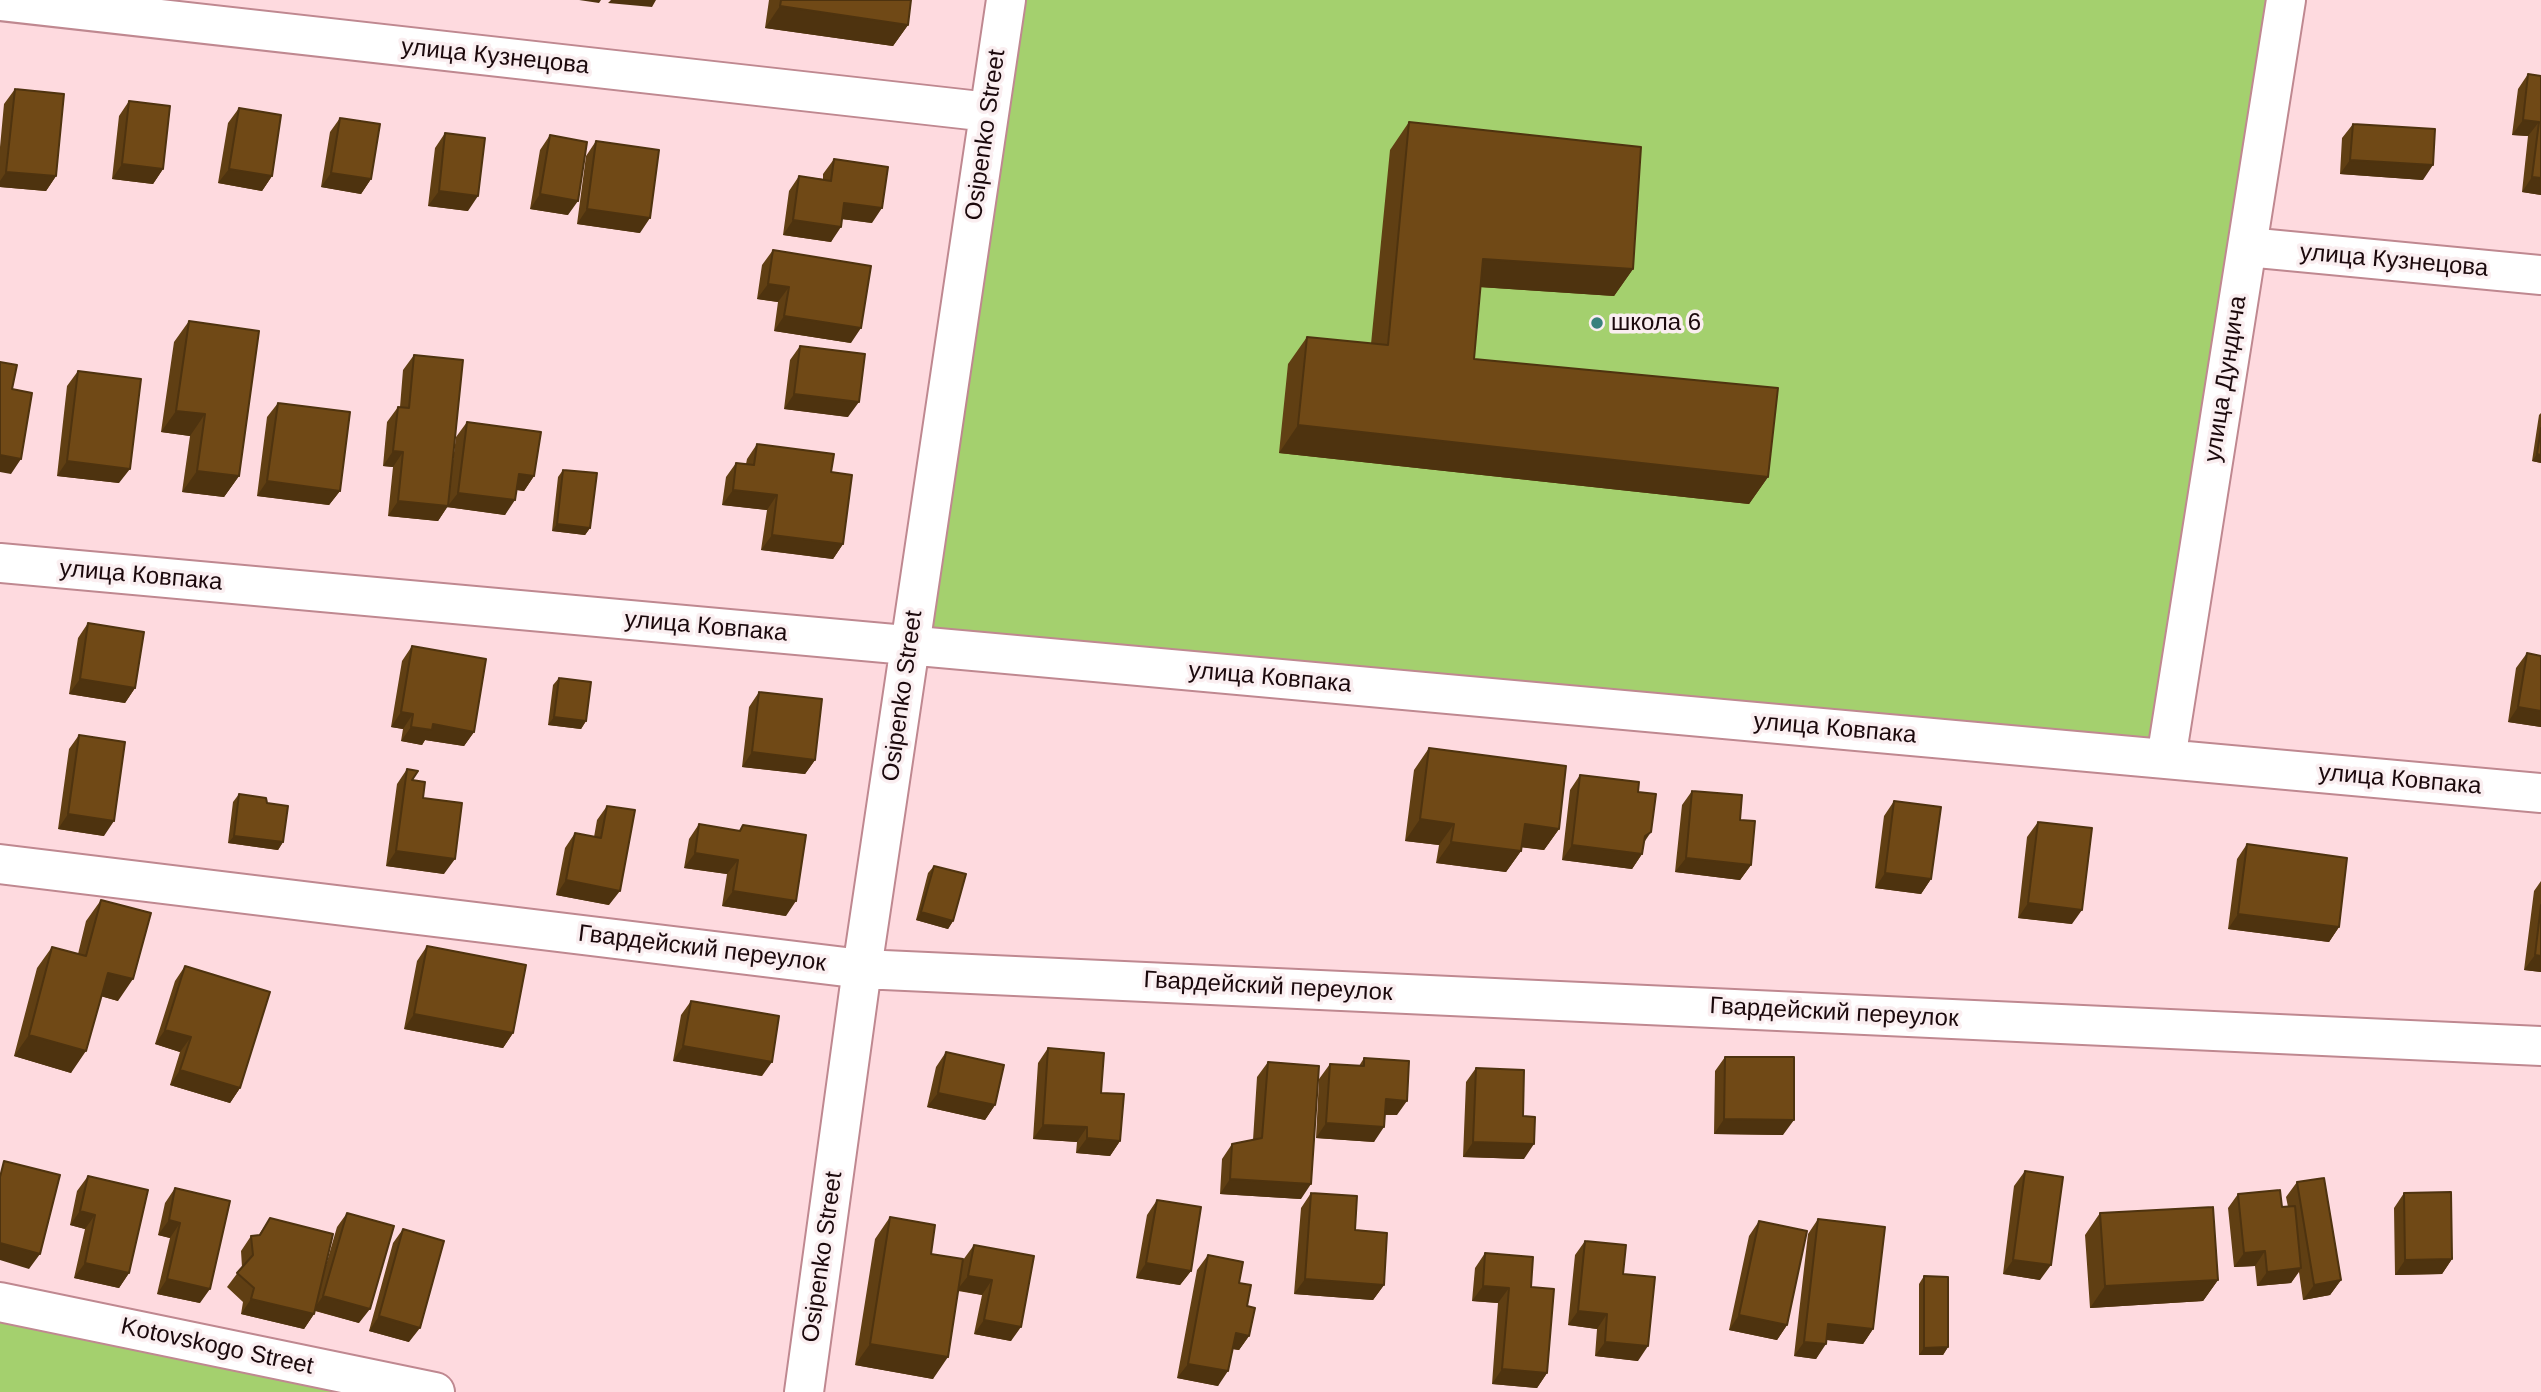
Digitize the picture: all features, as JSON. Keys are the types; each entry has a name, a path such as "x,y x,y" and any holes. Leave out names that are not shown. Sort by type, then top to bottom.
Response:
{"street":[{"name":"Osipenko Street","path":"804,1392 862,969 1006,0"},
{"name":"улица Дундича","path":"2166,759 2286,0"},
{"name":"улица Кузнецова","path":"0,1 989,112"},
{"name":"улица Кузнецова","path":"2247,247 2541,275"},
{"name":"улица Ковпака","path":"0,563 2541,793"},
{"name":"Гвардейский переулок","path":"0,864 862,969 2541,1046"},
{"name":"Kotovskogo Street","path":"0,1302 435,1392"}],"green space":[{"name":"школа 6","path":"1006,0 2286,0 2166,759 910,645"},
{"path":"0,1302 435,1392 0,1392"}],"building":[{"path":"781,0 911,0 908,25 780,6"},
{"path":"2528,74 2541,76 2541,178 2532,177 2539,122 2523,120"},
{"path":"15,89 64,94 56,176 6,172"},
{"path":"129,101 170,106 163,169 122,164"},
{"path":"239,108 281,115 272,176 229,169"},
{"path":"340,118 380,124 371,179 331,173"},
{"path":"1409,122 1641,147 1633,269 1483,259 1474,359 1778,388 1768,477 1298,425 1307,337 1388,345"},
{"path":"2353,124 2435,129 2433,165 2350,160"},
{"path":"445,133 485,138 478,196 439,191"},
{"path":"550,135 587,142 578,201 540,194"},
{"path":"596,141 659,150 650,218 587,209"},
{"path":"834,159 888,167 882,208 844,203 841,227 793,220 799,176 831,181"},
{"path":"773,250 871,266 861,328 784,316 789,287 768,284"},
{"path":"189,321 259,331 239,476 197,471 205,414 176,411"},
{"path":"800,346 865,354 859,402 794,394"},
{"path":"414,355 463,360 448,506 398,501 403,452 393,451 398,407 409,408"},
{"path":"0,362 17,365 12,389 32,393 21,459 0,455"},
{"path":"78,371 141,379 130,469 67,461"},
{"path":"278,403 350,412 340,491 267,481"},
{"path":"467,422 541,432 534,476 519,474 515,500 458,493"},
{"path":"2541,428 2541,455 2537,454"},
{"path":"757,444 834,454 831,472 852,475 843,544 772,535 777,495 733,490 736,463 754,465"},
{"path":"563,470 597,473 590,528 557,524"},
{"path":"88,623 144,632 135,688 80,679"},
{"path":"412,646 486,659 474,732 433,724 432,730 411,727 413,714 401,712"},
{"path":"2527,653 2541,656 2541,711 2518,707"},
{"path":"559,678 591,682 586,721 554,717"},
{"path":"759,692 822,699 815,760 752,752"},
{"path":"79,735 125,742 114,821 68,814"},
{"path":"1429,748 1566,766 1559,829 1525,824 1521,851 1451,842 1454,824 1420,819"},
{"path":"407,769 418,771 412,780 425,782 423,798 462,803 455,859 396,851"},
{"path":"1580,775 1639,782 1638,792 1656,794 1651,832 1645,836 1642,854 1572,845"},
{"path":"1692,791 1742,795 1740,820 1755,821 1751,865 1686,858"},
{"path":"239,794 266,798 267,803 288,806 283,842 234,836"},
{"path":"1894,801 1941,807 1931,879 1885,873"},
{"path":"607,806 635,810 620,891 566,880 575,833 601,838"},
{"path":"2038,822 2092,828 2082,910 2028,903"},
{"path":"699,824 740,831 743,825 806,835 796,901 733,891 738,860 695,853"},
{"path":"2247,844 2347,858 2339,927 2238,914"},
{"path":"934,866 966,874 953,921 921,912"},
{"path":"101,900 151,913 133,979 108,973 86,1051 29,1035 52,947 86,956"},
{"path":"2541,905 2541,956 2535,955"},
{"path":"427,946 526,965 513,1033 414,1014"},
{"path":"185,966 270,992 240,1088 180,1070 191,1037 165,1030"},
{"path":"691,1001 779,1016 772,1062 683,1046"},
{"path":"1048,1048 1104,1053 1101,1093 1124,1094 1120,1141 1087,1138 1087,1127 1043,1125"},
{"path":"946,1052 1004,1065 995,1105 938,1093"},
{"path":"1725,1057 1794,1057 1794,1120 1724,1119"},
{"path":"1364,1058 1409,1061 1407,1101 1386,1099 1384,1127 1326,1123 1330,1064 1364,1066"},
{"path":"1268,1062 1319,1066 1311,1184 1230,1179 1232,1144 1262,1138"},
{"path":"1476,1068 1524,1070 1523,1116 1535,1117 1534,1144 1473,1142"},
{"path":"4,1161 60,1175 40,1254 0,1243 0,1177"},
{"path":"2025,1171 2063,1177 2051,1265 2013,1260"},
{"path":"88,1176 148,1190 129,1273 85,1263 95,1215 80,1211"},
{"path":"2324,1178 2341,1280 2314,1285 2297,1182"},
{"path":"175,1188 230,1201 210,1289 167,1279 180,1223 169,1220"},
{"path":"2280,1190 2282,1207 2295,1206 2301,1268 2267,1272 2265,1251 2244,1253 2238,1194"},
{"path":"2451,1192 2452,1259 2405,1260 2404,1193"},
{"path":"1311,1193 1357,1196 1355,1230 1387,1233 1384,1285 1305,1279"},
{"path":"1157,1200 1201,1207 1191,1271 1146,1263"},
{"path":"2213,1207 2218,1280 2105,1286 2100,1213"},
{"path":"347,1213 394,1226 370,1309 323,1296"},
{"path":"890,1217 935,1225 931,1254 963,1259 948,1357 870,1344"},
{"path":"270,1218 333,1234 314,1314 251,1299 254,1288 237,1273 253,1255 251,1236 260,1235"},
{"path":"1818,1219 1885,1227 1873,1329 1828,1324 1826,1344 1804,1342"},
{"path":"1759,1221 1807,1231 1787,1325 1739,1315"},
{"path":"403,1229 444,1241 420,1328 379,1316"},
{"path":"1585,1241 1626,1245 1623,1274 1655,1277 1648,1346 1605,1342 1607,1314 1578,1311"},
{"path":"974,1245 1034,1256 1021,1327 984,1320 992,1280 968,1276"},
{"path":"1485,1253 1533,1257 1531,1287 1554,1289 1547,1373 1502,1369 1509,1288 1483,1286"},
{"path":"1208,1255 1243,1262 1239,1283 1251,1285 1247,1306 1255,1308 1249,1336 1236,1333 1228,1371 1188,1364"},
{"path":"1924,1276 1948,1277 1948,1347 1924,1348"}],"place":[{"name":"школа 6","path":"1597,323"}]}
